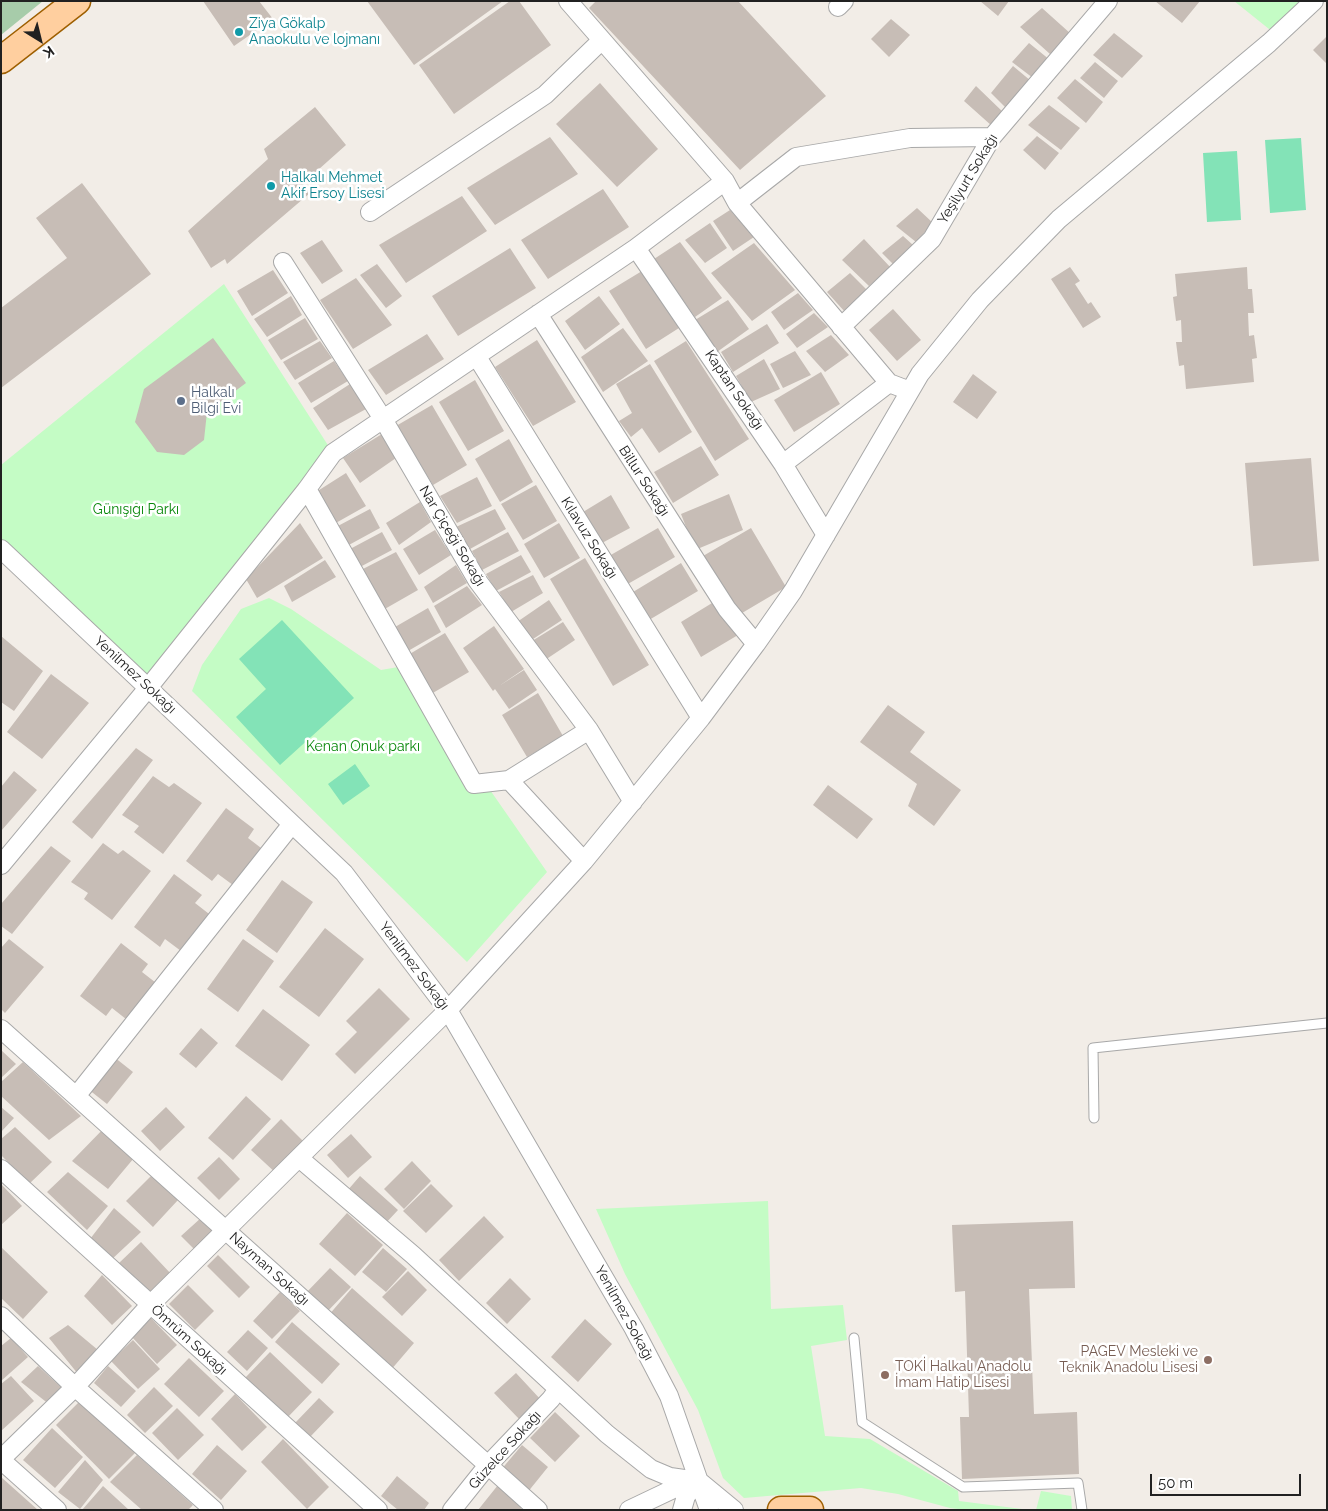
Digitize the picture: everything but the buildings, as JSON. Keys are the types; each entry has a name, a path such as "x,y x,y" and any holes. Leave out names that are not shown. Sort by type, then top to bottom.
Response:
{"main road":[{"path":"1,60 77,1"},
{"path":"781,1510 810,1510"}],"street":[{"path":"568,1 725,181 737,203 889,382 910,391"},
{"name":"Yeşilyurt Sokağı","path":"841,327 932,239 992,136 1108,1"},
{"path":"57,1510 1,1459 75,1387 150,1305 227,1231 448,1010 584,861 701,718 756,644 793,591 920,374 980,300 1059,218 1269,43 1314,1"},
{"path":"370,212 545,95 602,40"},
{"path":"737,203 796,157 910,138 992,136"},
{"path":"1,865 148,688 333,454 636,248 725,181"},
{"name":"Kaptan Sokağı","path":"636,248 784,464 826,535"},
{"name":"Nar Çiçeği Sokağı","path":"283,262 383,419 477,580 589,730 633,802"},
{"name":"Billur Sokağı","path":"538,314 727,609 756,644"},
{"name":"Kılavuz Sokağı","path":"477,357 701,718"},
{"path":"784,464 889,382"},
{"path":"307,489 474,784 509,780 589,730"},
{"name":"Yenilmez Sokağı","path":"1,549 344,873 448,1010 652,1362 669,1396 695,1479 709,1510"},
{"path":"509,780 584,861"},
{"path":"77,1096 292,824"},
{"name":"Nayman Sokağı","path":"1,1029 538,1510"},
{"path":"299,1158 413,1255 607,1434 651,1469 670,1477 695,1479 734,1510"},
{"name":"Ömrüm Sokağı","path":"1,1169 378,1510"},
{"path":"1,1316 75,1387 214,1510"},
{"name":"Güzelce Sokağı","path":"452,1510 488,1465 558,1390"},
{"path":"629,1510 695,1479"},
{"path":"682,1510 686,1496 695,1479"}],"lane":[{"path":"1094,1118 1093,1048 1327,1024"},
{"path":"854,1338 862,1422 963,1487 1078,1483 1082,1510"}],"green space":[{"path":"1,1 43,1 1,35"},
{"path":"1234,1 1305,1 1274,33"},
{"path":"1301,138 1306,210 1270,213 1265,140"},
{"path":"1237,151 1241,220 1207,222 1203,153"},
{"name":"Günışığı Parkı","path":"224,284 333,453 148,688 1,549 1,465"},
{"name":"Kenan Onuk parkı","path":"269,598 291,609 381,670 404,666 547,872 467,962 192,691 202,665 241,609"},
{"path":"282,620 354,698 280,765 236,717 266,689 239,659"},
{"path":"355,764 370,786 343,805 328,784"},
{"path":"768,1201 771,1309 843,1305 847,1340 811,1346 825,1436 870,1439 958,1491 959,1501 1030,1510 966,1510 950,1508 898,1494 861,1488 744,1498 723,1478 698,1410 625,1274 596,1209"},
{"path":"1041,1491 1071,1496 1072,1510 1036,1510"}],"place":[{"name":"Ziya Gökalp Anaokulu ve lojmanı","path":"239,32"},
{"name":"Halkalı Mehmet Akif Ersoy Lisesi","path":"271,186"},
{"name":"Halkalı Bilgi Evi","path":"181,401"},
{"name":"PAGEV Mesleki ve Teknik Anadolu Lisesi","path":"1208,1360"},
{"name":"TOKİ Halkalı Anadolu İmam Hatip Lisesi","path":"885,1375"}]}
